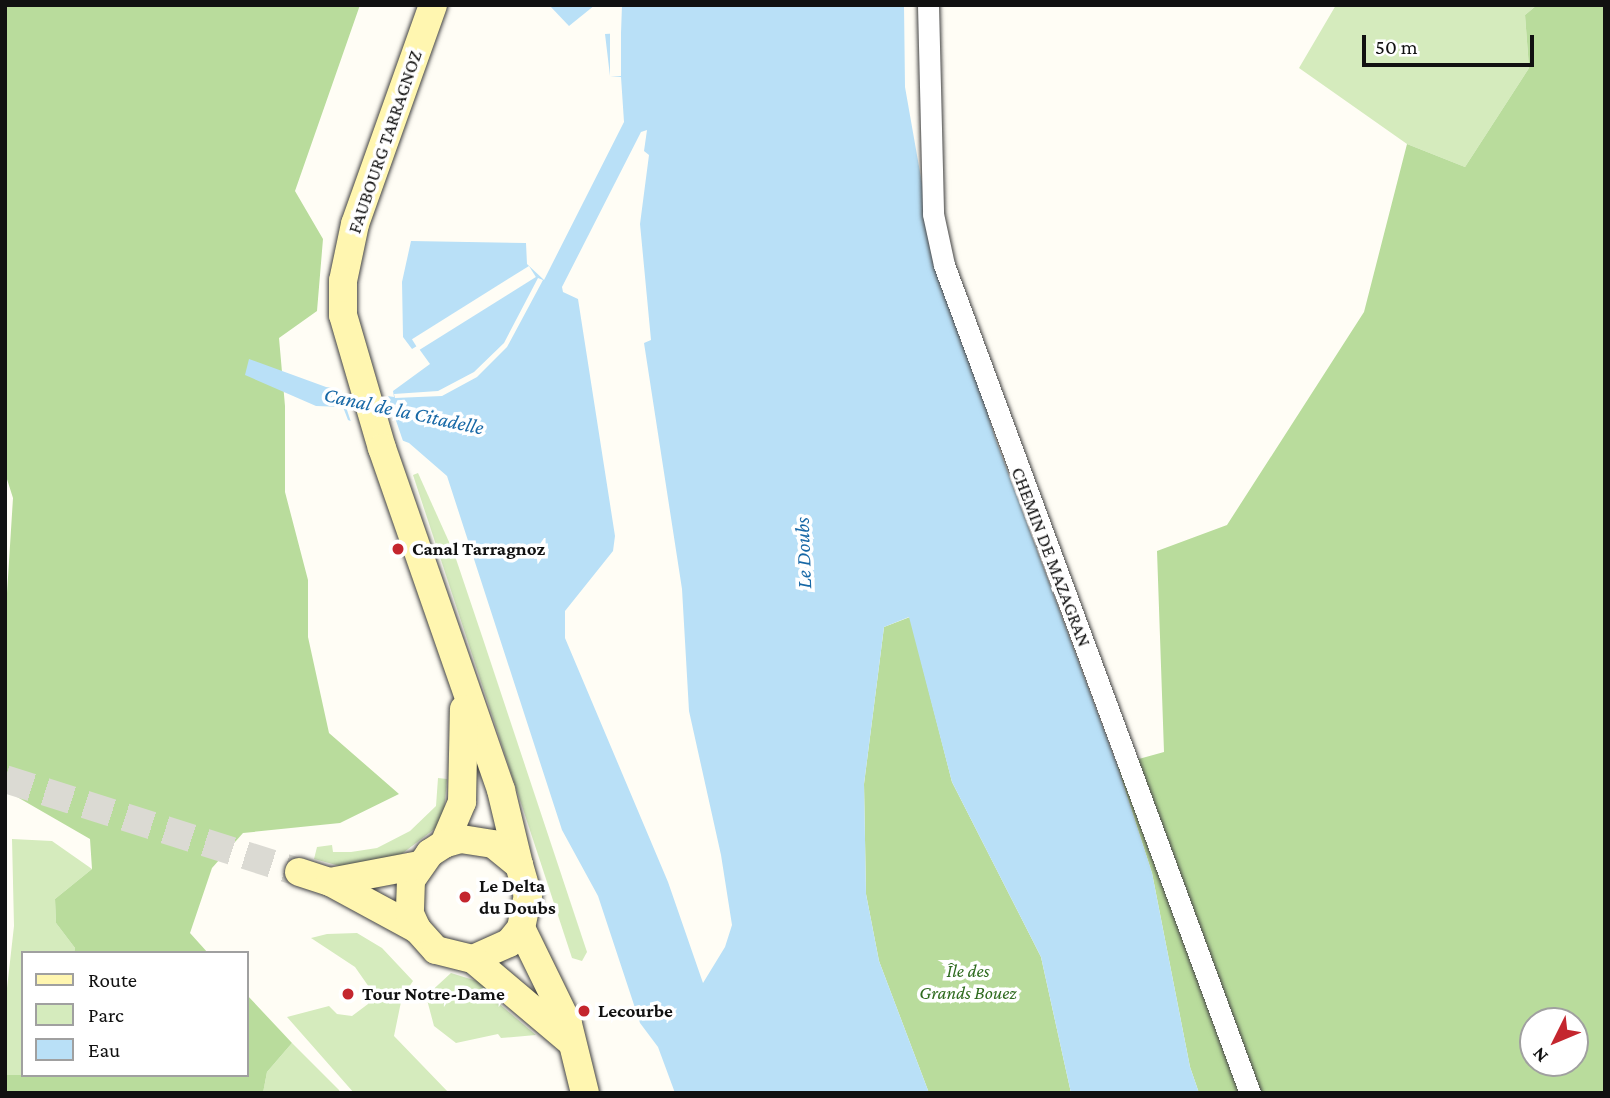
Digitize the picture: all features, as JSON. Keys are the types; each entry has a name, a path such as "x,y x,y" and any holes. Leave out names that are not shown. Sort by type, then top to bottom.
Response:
{"main road":[{"name":"FAUBOURG TARRAGNOZ","path":"433,5 355,224 343,281 343,315 357,371 382,448 501,790 519,866"},
{"name":"FAUBOURG TARRAGNOZ","path":"444,844 457,824 464,792 463,681"},
{"path":"330,882 419,865 444,844 477,839 493,844 519,866 528,896 521,928 501,949 473,959"},
{"path":"417,929 408,897 419,865"},
{"path":"299,872 330,882 417,929 436,950 473,959 574,1044"},
{"path":"521,928 574,1044 585,1093"}],"street":[{"name":"CHEMIN DE MAZAGRAN","path":"928,5 933,214 944,265 1251,1093"}],"green space":[{"path":"5,5 360,5 295,191 323,239 317,311 279,338 285,406 285,492 308,580 308,637 329,733 399,794 340,823 243,833 212,868 190,933 206,951 74,951 75,948 56,923 55,899 92,869 90,839 5,790 5,625 13,498 5,473"},
{"path":"1336,5 1537,5 1525,15 1529,68 1465,167 1407,144 1299,68"},
{"path":"1537,5 1605,5 1605,1093 1199,1093 1190,1067 1152,873 1117,765 1164,752 1157,551 1227,525 1364,312 1407,144 1465,167 1529,68 1525,15"},
{"path":"418,473 454,553 483,639 587,952 582,961 572,958 413,475"},
{"name":"Île des Grands Bouez","path":"910,617 952,782 1041,957 1071,1093 929,1093 879,961 866,894 864,784 884,627"},
{"path":"438,778 447,779 444,812 437,827 399,856 340,866 314,859 317,847 332,845 333,852 377,848 410,831 436,806"},
{"path":"12,839 52,841 92,869 55,899 56,923 75,948 74,951 21,951 21,1076 5,1075 5,1006 14,926"},
{"path":"357,933 382,948 413,981 402,997 394,1036 449,1093 354,1093 287,1017 329,1006 337,1014 352,1016 368,1004 369,987 355,967 311,938 327,934"},
{"path":"451,973 480,982 500,996 497,1002 536,1035 501,1038 498,1034 456,1043 434,1026 426,996"},
{"path":"248,996 292,1043 267,1072 263,1093 5,1093 5,1075 248,1077"},
{"path":"292,1043 340,1093 263,1093 267,1072"}],"water":[{"path":"549,5 595,5 569,26"},
{"path":"622,5 904,5 905,87 927,212 995,438 1117,765 1152,873 1190,1067 1199,1093 1071,1093 1041,957 952,782 909,617 884,627 864,784 866,894 879,961 929,1093 675,1093 658,1047 640,1023 598,896 562,830 447,476 409,443 348,420 343,407 316,406 245,375 249,359 326,387 394,397 393,391 430,364 417,346 412,349 403,337 402,282 411,241 526,243 527,264 544,280 624,122 621,77 610,76 605,34 621,33","holes":["647,130 644,151 649,155 640,224 651,340 644,343 682,589 689,711 721,855 732,925 725,947 703,983 668,882 565,638 565,611 613,551 615,536 578,299 563,292 562,287 641,132"]}],"pier":[{"path":"610,33 621,33 621,76 610,76"},
{"path":"529,266 536,277 419,350 412,339"},
{"path":"538,278 543,280 507,347 477,377 442,396 395,398 394,394 438,391 474,372 504,343"},
{"path":"339,386 387,394 404,444 351,422"}],"tunnel":[{"path":"5,779 299,872"}],"place":[{"name":"Canal Tarragnoz","path":"398,549"},
{"name":"Le Delta du Doubs","path":"465,897"},
{"name":"Tour Notre-Dame","path":"348,994"},
{"name":"Lecourbe","path":"584,1011"}],"water label":[{"name":"Canal de la Citadelle","path":"404,411"},
{"name":"Le Doubs","path":"803,553"}]}
